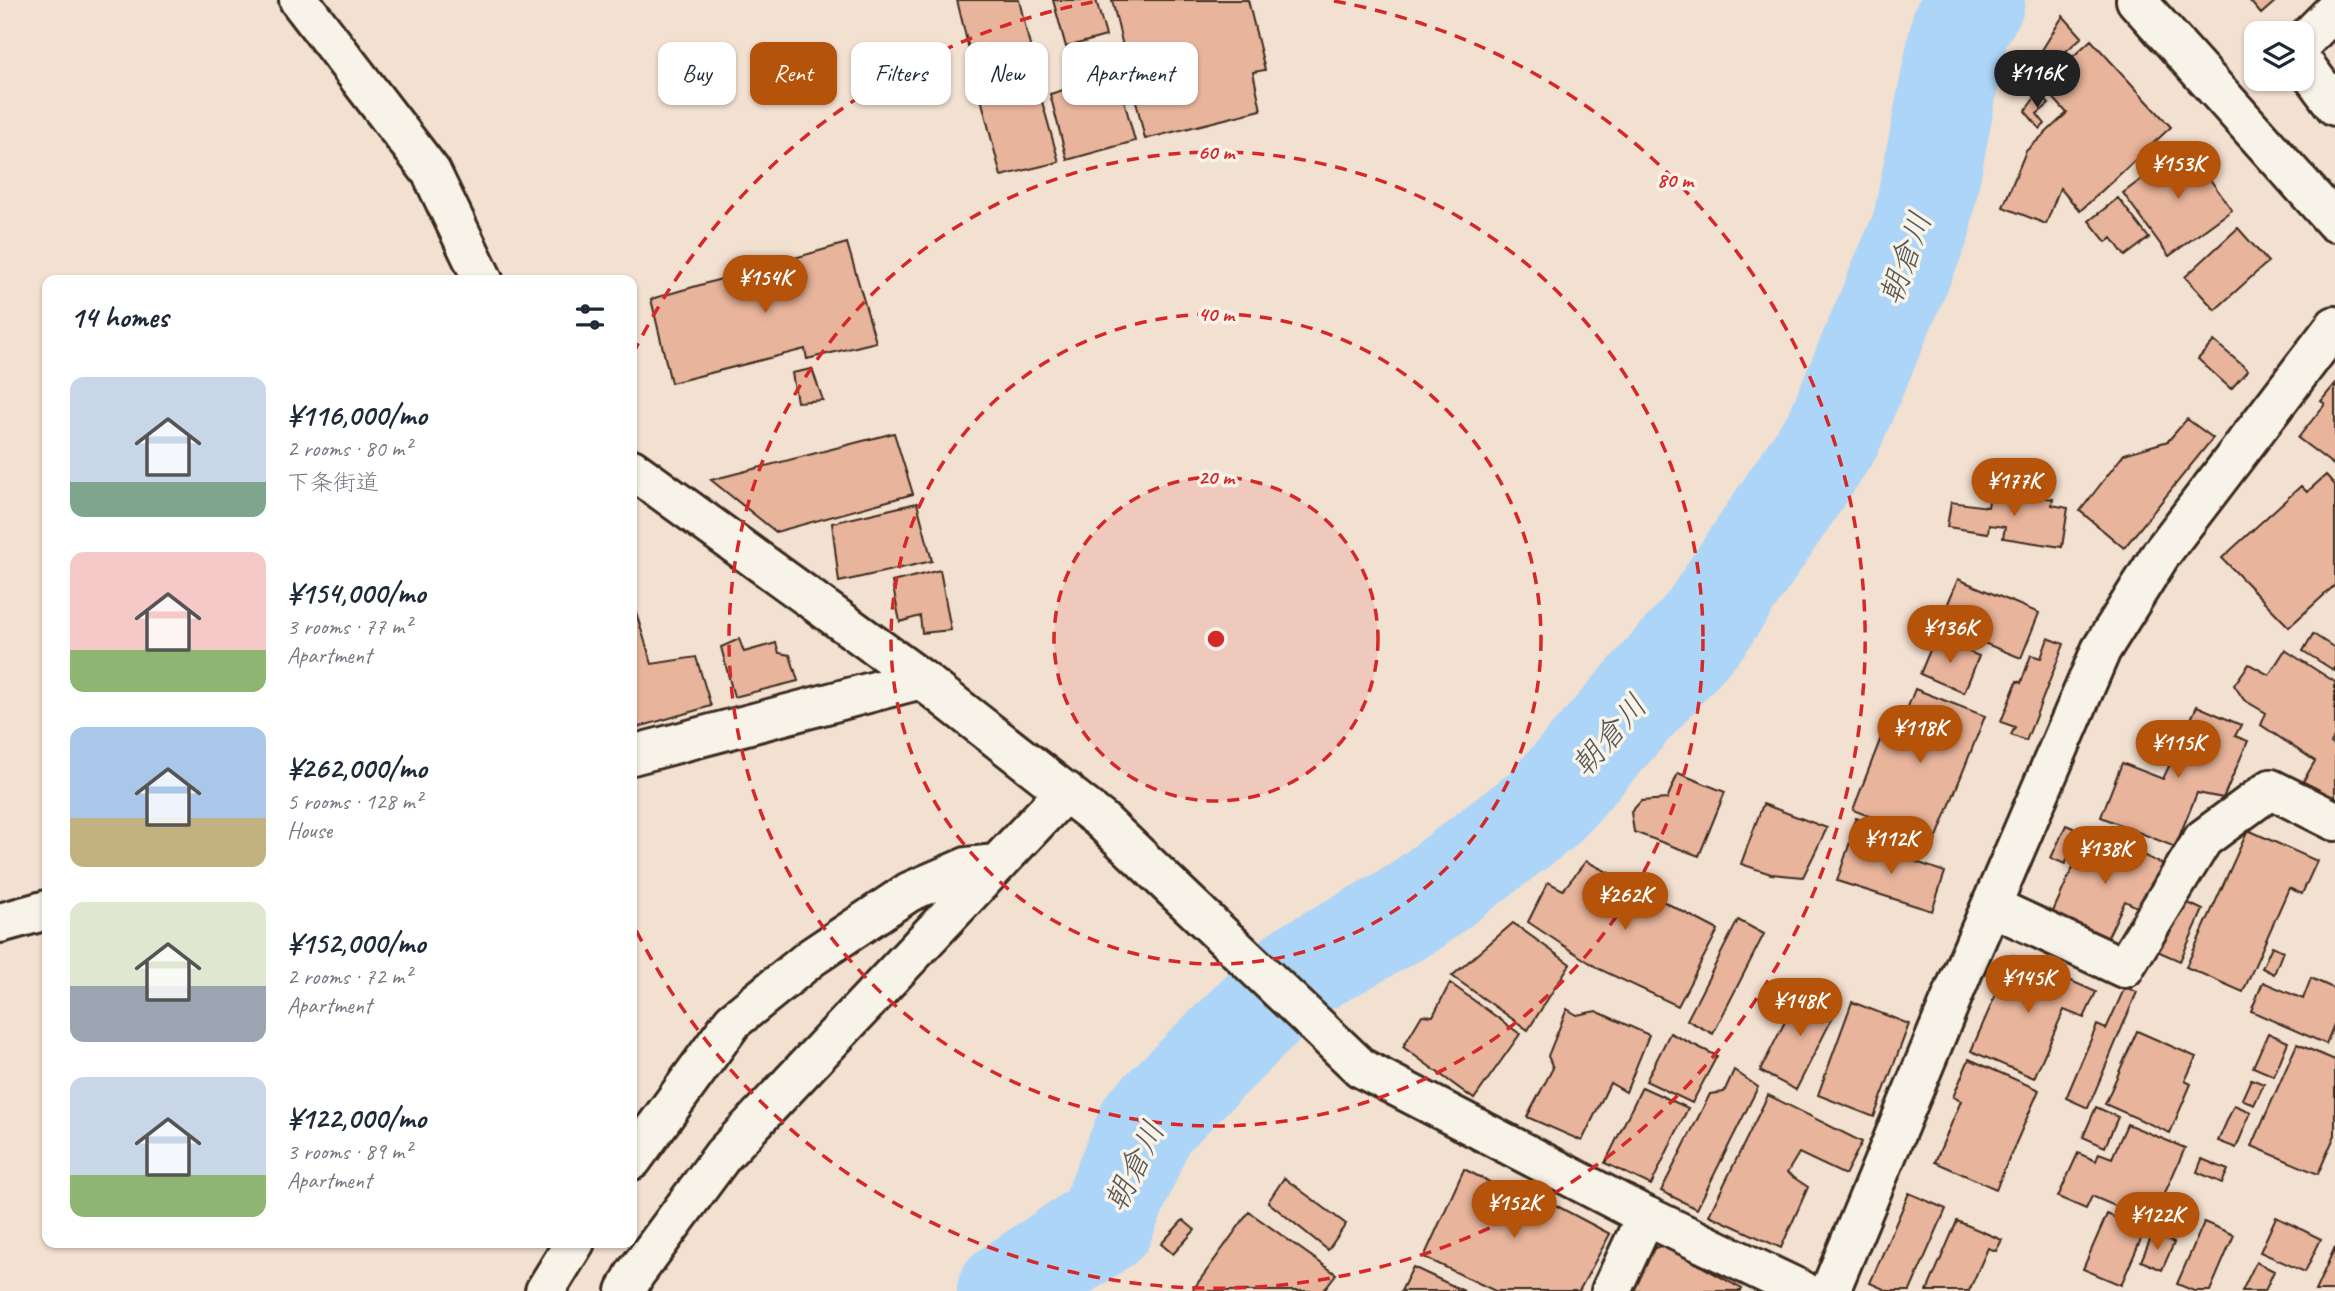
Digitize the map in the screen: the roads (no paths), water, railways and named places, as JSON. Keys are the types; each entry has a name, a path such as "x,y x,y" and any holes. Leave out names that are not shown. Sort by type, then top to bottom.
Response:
{"street":[{"path":"299,0 431,173 481,275"},
{"path":"2136,0 2335,222"},
{"path":"2314,31 2335,10"},
{"path":"2314,78 2335,106"},
{"path":"1830,1291 2101,650 2161,554 2335,326"},
{"path":"637,473 921,679 1066,791 1100,819 1360,1068 1646,1216 1803,1291"},
{"path":"637,754 921,679"},
{"path":"1992,906 2123,968 2203,839 2272,789 2335,821"},
{"path":"626,1291 635,1274 723,1155 1066,791"},
{"path":"637,1153 733,1021 813,957 909,892 967,867 996,864"},
{"path":"0,923 42,911"},
{"path":"1611,1291 1646,1216"},
{"path":"545,1291 571,1248"}],"waterway":[{"name":"朝倉川","path":"1006,1291 1105,1224 1147,1123 1300,971 1413,908 1542,810 1705,625 1833,434 1921,227 1960,27 1976,0"}]}
